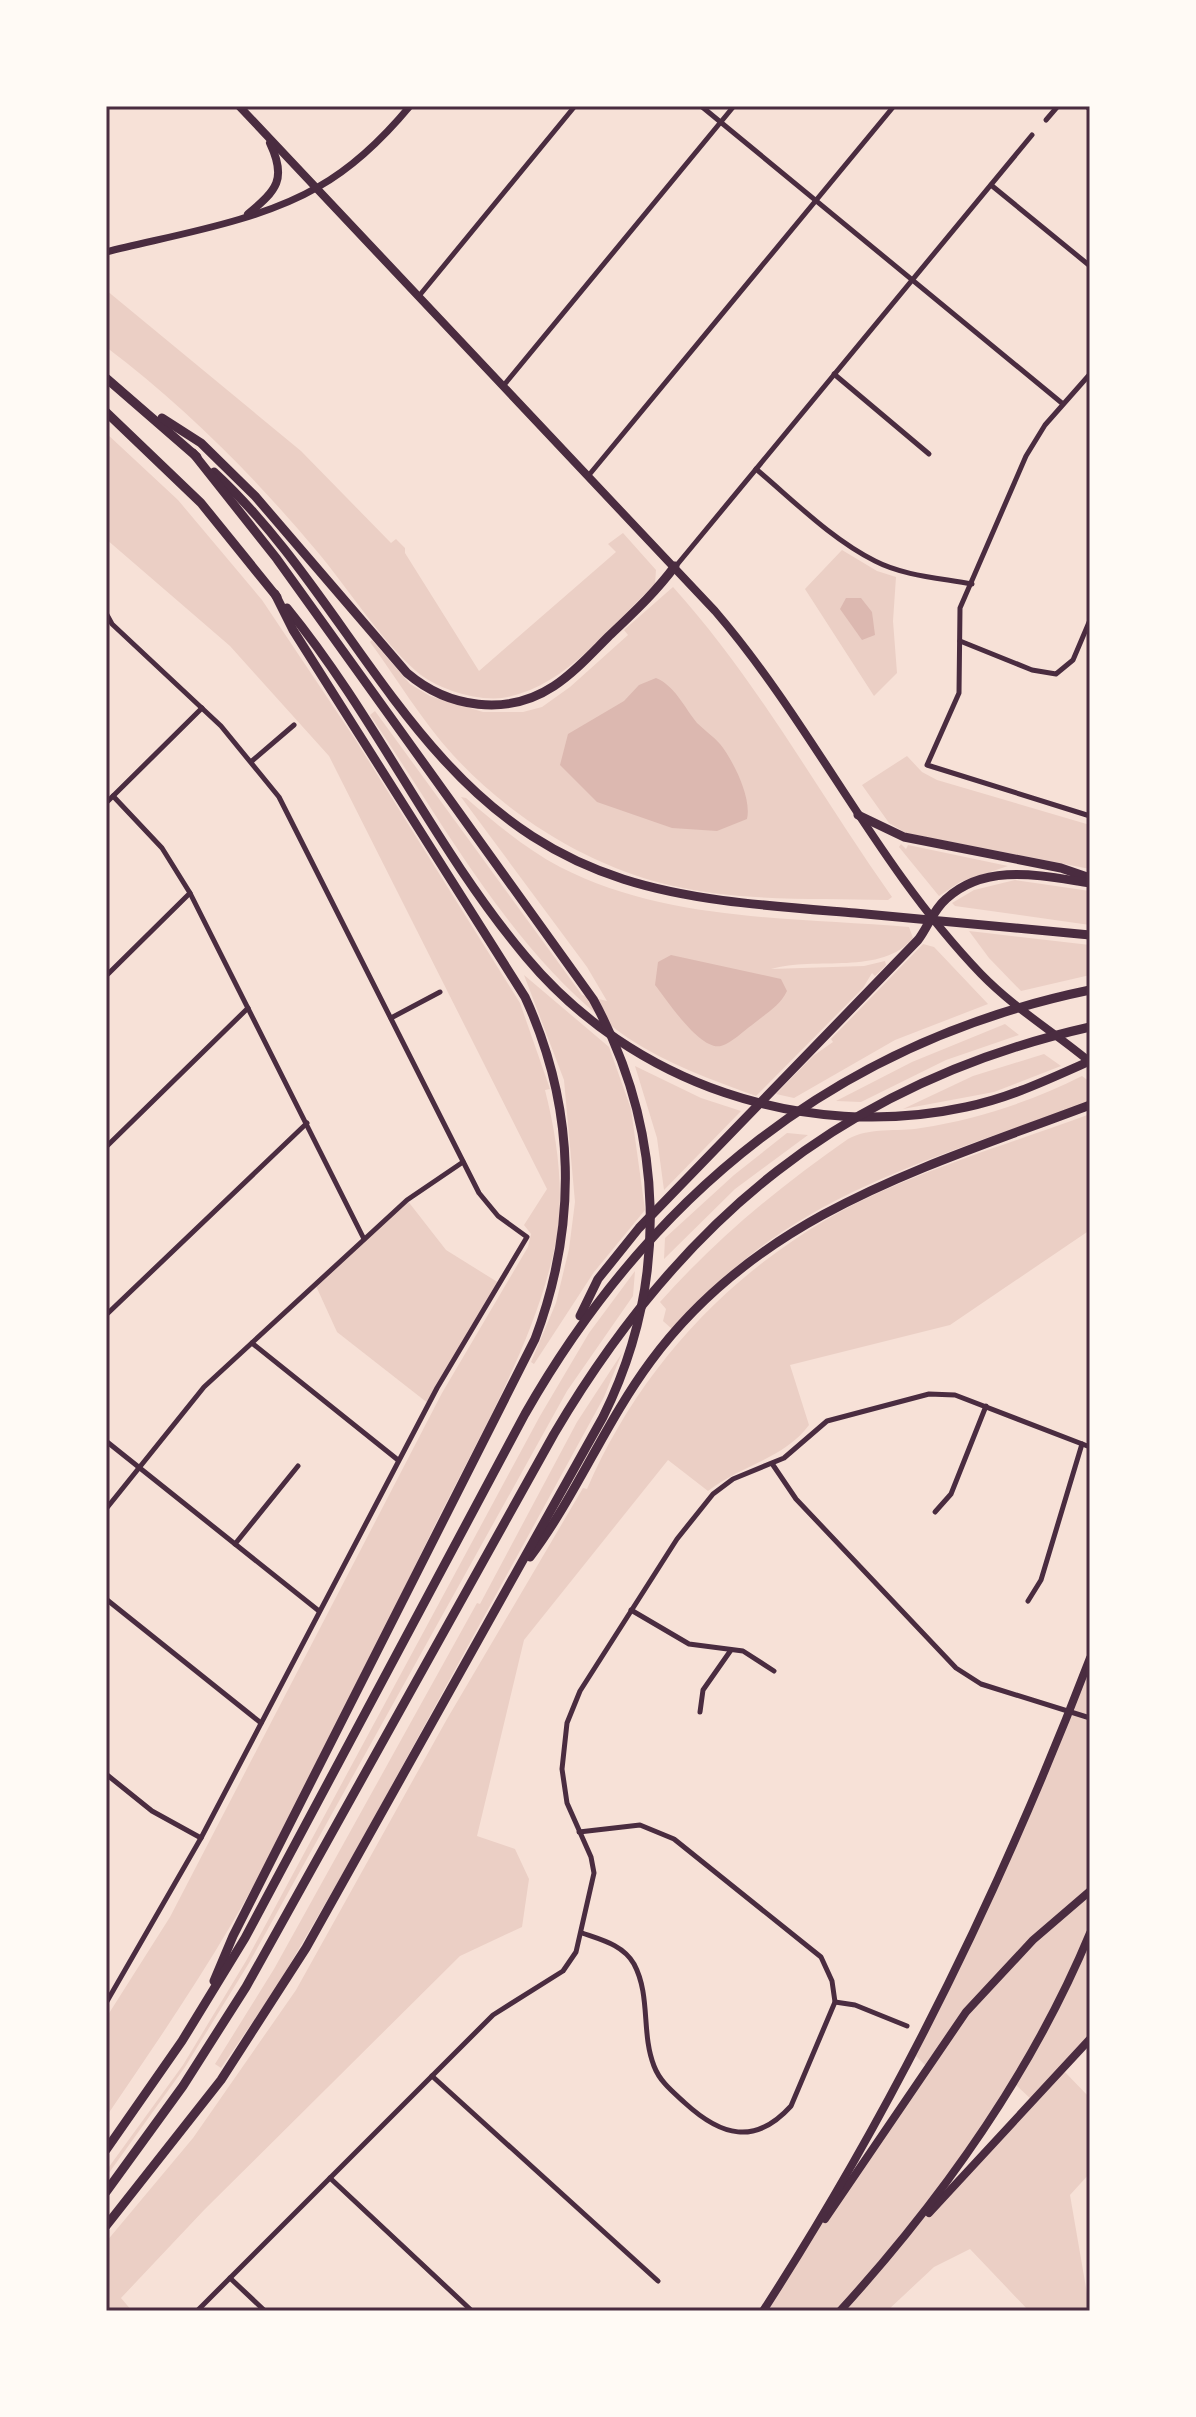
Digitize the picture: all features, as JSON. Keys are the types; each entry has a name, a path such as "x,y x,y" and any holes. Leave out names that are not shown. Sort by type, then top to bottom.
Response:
{"highway":[{"path":"106,378 237,493 276,539 444,760 486,801 534,838 606,874 663,892 722,902 1090,935"},
{"path":"134,401 210,451 287,531 400,666 423,686 453,700 501,705 547,690 655,593 675,566"},
{"path":"106,412 201,503 300,625 524,955 580,1012 630,1049 686,1078 738,1098 793,1112 836,1116 897,1117 948,1111 1009,1096 1056,1077 1088,1059"},
{"path":"106,2226 221,2080 286,1981 603,1417 628,1361 646,1277 653,1201 647,1149 633,1090 593,999 277,559 193,453"},
{"path":"204,2008 233,1936 535,1339 556,1271 566,1206 565,1146 556,1084 525,997 293,630 275,594"},
{"path":"858,815 904,837 1061,868 1090,880"},
{"path":"106,2150 204,2008 264,1904 525,1414 565,1346 598,1279 681,1183 918,940 951,894 988,878 1020,873 1090,880"},
{"path":"565,1346 620,1271 684,1203 754,1143 839,1086 904,1052 981,1020 1090,990"},
{"path":"106,2192 183,2086 246,1987 594,1368 641,1303 683,1255 736,1203 805,1150 919,1084 1011,1048 1090,1027"},
{"path":"508,1586 550,1531 609,1424 652,1359 686,1319 741,1268 801,1225 851,1198 1090,1105"}],"main road":[{"path":"239,106 675,566 758,664 858,815 932,917 1001,992 1088,1059"},
{"path":"106,252 248,214 317,188 378,140 410,106"},
{"path":"248,214 273,191 279,177 279,164 266,135"},
{"path":"797,2259 957,1965 1003,1869 1090,1658"},
{"path":"763,2311 959,2020 992,1981 1051,1923 1090,1891"},
{"path":"906,2237 973,2147 1014,2083 1046,2027 1090,1933"},
{"path":"840,2311 1090,2039"}],"street":[{"path":"419,296 575,106"},
{"path":"701,106 1063,404"},
{"path":"504,385 734,106"},
{"path":"589,475 894,106"},
{"path":"1046,120 1058,106"},
{"path":"675,566 1032,135"},
{"path":"991,185 1090,266"},
{"path":"834,374 929,454"},
{"path":"1090,374 1063,404 1026,456 960,608 959,693 927,765 1090,816"},
{"path":"756,469 837,536 877,562 904,572 972,584"},
{"path":"106,613 112,624 202,708 252,761 279,797 463,1162 487,1204 527,1237 398,1460 201,1838 106,2003"},
{"path":"960,641 1032,670 1046,674 1062,672 1073,660 1090,620"},
{"path":"106,630 112,624"},
{"path":"106,803 202,708"},
{"path":"252,761 294,725"},
{"path":"113,796 162,848 190,893 364,1239"},
{"path":"106,976 190,893"},
{"path":"391,1018 440,992"},
{"path":"106,1147 248,1008"},
{"path":"106,1315 307,1123"},
{"path":"106,1509 204,1387 420,1189 463,1162"},
{"path":"252,1343 398,1460"},
{"path":"197,2311 493,2015 563,1971 576,1952 594,1873 567,1803 562,1769 567,1723 580,1691 631,1610 677,1539 713,1494 733,1479 773,1465 817,1427 837,1417 929,1394 955,1395 1090,1447"},
{"path":"935,1512 951,1494 986,1406"},
{"path":"106,1441 319,1611"},
{"path":"1028,1601 1041,1580 1082,1444"},
{"path":"773,1465 796,1499 956,1668 981,1684 1090,1718"},
{"path":"235,1544 298,1466"},
{"path":"106,1599 262,1723"},
{"path":"631,1610 689,1644 743,1651 774,1671"},
{"path":"700,1712 703,1690 732,1649"},
{"path":"106,1775 152,1811 201,1838"},
{"path":"579,1832 640,1825 674,1839 809,1945 827,1967 835,2002 804,2079 785,2112 767,2126 753,2131 721,2130 706,2123 663,2083 655,2070 650,2055 645,1996 633,1961 616,1945 582,1933"},
{"path":"835,2002 855,2005 907,2026"},
{"path":"432,2076 658,2281"},
{"path":"330,2178 472,2311"},
{"path":"230,2278 265,2311"}],"shaded area":[{"path":"106,290 301,451 391,543 396,539 405,548 405,553 479,671 616,552 608,544 623,533 656,570 655,584 586,653 546,682 525,692 502,698 480,698 434,683 402,658 315,549 242,468 190,417 106,347"},
{"path":"106,433 178,500 262,600 355,739 520,1003 550,1089 545,1090 554,1129 560,1191 558,1231 544,1287 502,1392 259,1877 201,1974 106,2117 106,2018 170,1917 442,1393 528,1247 531,1234 524,1225 547,1189 329,756 230,646 106,539"},
{"path":"842,550 877,571 896,577 893,621 897,673 874,696 805,589"},
{"path":"673,587 760,699 892,897 888,900 778,898 696,890 639,876 580,851 525,818 475,778 431,728 370,642 372,640 410,684 430,696 483,712 523,712 542,707 570,687 628,635 624,630"},
{"path":"846,598 861,598 872,612 875,635 862,640 840,609"},
{"path":"656,678 674,691 697,723 725,751 744,790 747,819 717,831 672,828 597,802 560,765 568,734 624,701 639,685"},
{"path":"375,711 582,995 607,1001 587,967 461,797 535,852 601,885 687,908 731,914 909,927 913,938 900,950 866,961 788,965 771,969 864,966 885,961 886,965 875,976 872,973 863,988 756,1096 690,1071 628,1038 588,1007 551,971 485,889 455,845 370,715"},
{"path":"907,756 922,772 937,780 1090,825 1090,869 906,833 889,823 862,785"},
{"path":"901,844 906,849 908,845 1008,866 960,882 939,896 899,847"},
{"path":"1015,880 1090,891 1090,925 955,906 952,903 974,890"},
{"path":"969,931 1090,945 1090,975 1021,991 989,958"},
{"path":"923,944 934,947 988,1004 895,1040 794,1098 776,1094 813,1056 833,1042 831,1039"},
{"path":"671,955 781,979 787,991 776,1005 733,1040 721,1046 713,1045 694,1033 655,985 658,962"},
{"path":"524,975 609,1047 631,1109 645,1210 594,1272 534,1364 531,1362 556,1303 569,1249 575,1202 564,1080"},
{"path":"1005,1024 1019,1035 946,1060 861,1102 836,1101 912,1062"},
{"path":"1044,1054 1061,1066 994,1092 903,1109 973,1076"},
{"path":"635,1066 701,1098 741,1111 664,1190 657,1138"},
{"path":"1082,1076 1090,1082 1090,1101 932,1158 817,1210 752,1254 672,1329 663,1321 666,1309 660,1302 703,1257 773,1195 848,1139 865,1133 921,1128 983,1114 1023,1102"},
{"path":"1090,1114 1090,1230 950,1325 790,1365 809,1425 799,1437 775,1454 708,1491 668,1460 524,1640 477,1836 515,1849 529,1879 522,1927 460,1956 205,2209 121,2298 132,2311 106,2311 106,2242 193,2138 296,1990 447,1719 583,1488 587,1489 629,1409 683,1337 749,1274 824,1221 919,1176"},
{"path":"787,1133 808,1135 735,1189 664,1259 665,1238 734,1175"},
{"path":"407,1200 446,1250 499,1283 429,1404 337,1332 316,1286"},
{"path":"635,1271 633,1296 567,1391 249,1963 185,2067 106,2177 106,2171 183,2065 246,1961 540,1416 589,1333"},
{"path":"622,1353 604,1397 357,1849 276,1988 221,2068 215,2064 274,1969 477,1603 480,1604 577,1422"},
{"path":"1090,1658 1090,2039 1062,2069 1090,2098 1090,2173 1070,2195 1090,2311 1029,2311 970,2249 934,2267 887,2311 763,2311 926,2066 912,2052 957,1965","holes":["1014,2083 1033,2101 912,2230"]}]}
